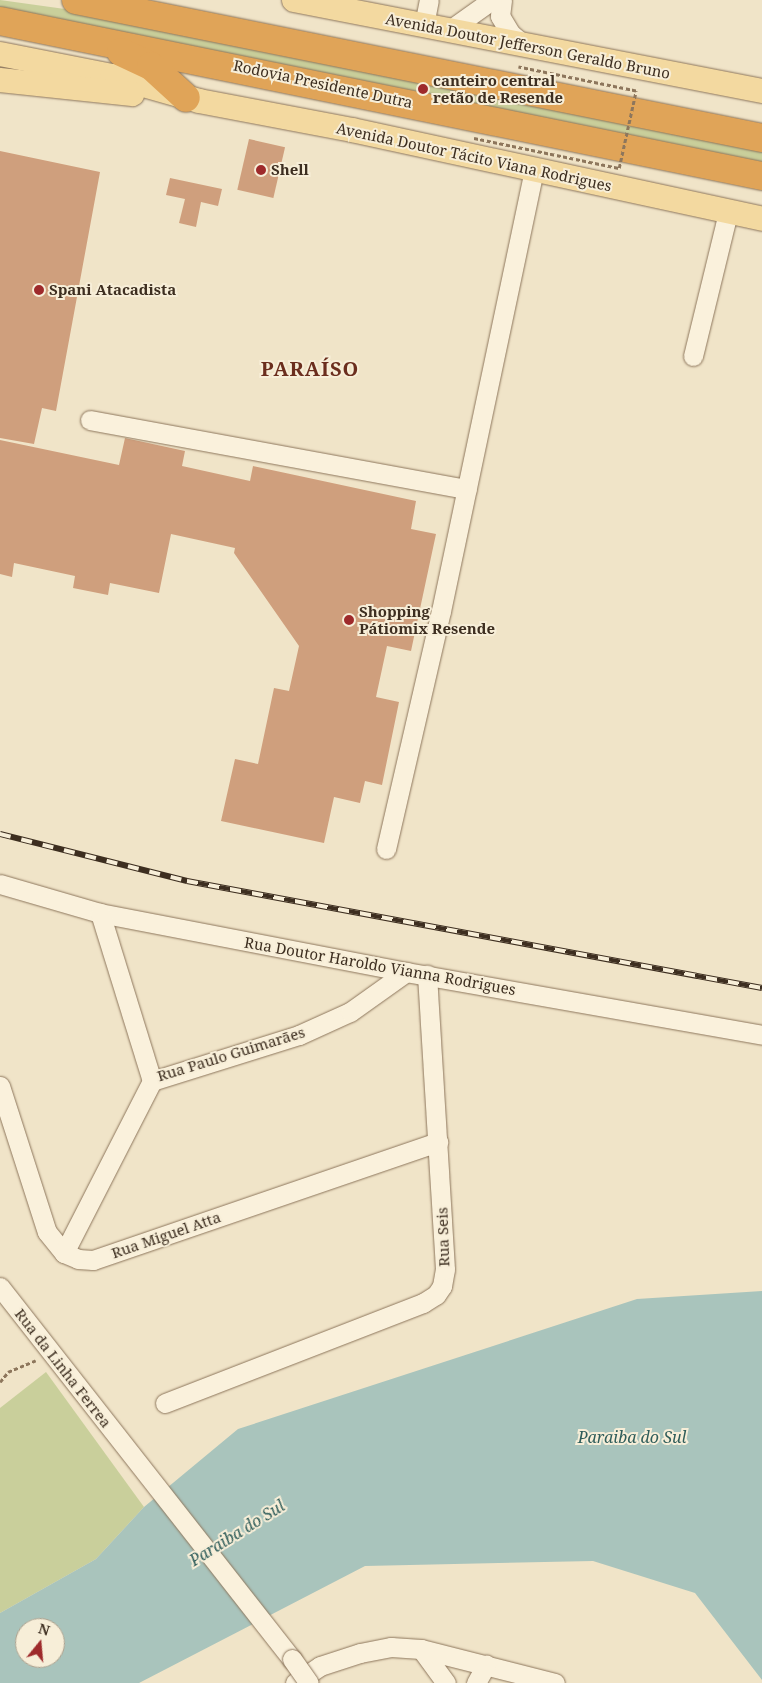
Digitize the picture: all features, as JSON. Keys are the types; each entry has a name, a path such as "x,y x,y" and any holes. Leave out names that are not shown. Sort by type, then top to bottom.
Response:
{"highway":[{"path":"76,0 762,138"},
{"path":"111,0 186,21"},
{"name":"Rodovia Presidente Dutra","path":"0,21 28,25 762,176"},
{"path":"28,25 137,58 186,98"}],"main road":[{"name":"Avenida Doutor Jefferson Geraldo Bruno","path":"294,0 762,91"},
{"name":"Avenida Doutor Tácito Viana Rodrigues","path":"0,54 112,76 186,98 534,169 762,219"},
{"name":"Avenida Doutor Tácito Viana Rodrigues","path":"0,80 186,98"}],"street":[{"path":"424,25 429,0"},
{"path":"451,29 492,0"},
{"path":"502,0 500,16 511,34 522,43"},
{"path":"386,849 467,489 534,169"},
{"path":"693,356 728,212"},
{"path":"90,420 467,489"},
{"name":"Rua Doutor Haroldo Vianna Rodrigues","path":"0,884 100,913 427,976 762,1035"},
{"name":"Rua Paulo Guimarães","path":"100,913 152,1081 299,1035 350,1012 406,972"},
{"name":"Rua Seis","path":"165,1403 423,1303 436,1295 445,1269 427,976"},
{"path":"0,1086 47,1232 64,1253 152,1081"},
{"name":"Rua Miguel Atta","path":"64,1253 93,1260 438,1142"},
{"name":"Rua da Linha Ferrea","path":"0,1287 309,1683"},
{"path":"295,1683 320,1666 360,1653 391,1647 421,1649 555,1683"},
{"path":"421,1649 446,1683"},
{"path":"476,1683 486,1665"}],"path":[{"path":"518,67 644,93"},
{"path":"474,138 619,168 636,91"},
{"path":"0,1382 8,1372 52,1354"}],"green space":[{"name":"canteiro central retão de Resende","path":"0,0 72,10 762,152 762,165 0,12"},
{"path":"46,1372 144,1507 96,1559 0,1613 0,1408"}],"water":[{"name":"Paraiba do Sul","path":"762,1291 762,1680 695,1593 593,1561 365,1566 139,1683 0,1683 0,1613 96,1559 144,1507 238,1429 637,1299"}],"building":[{"name":"Shell","path":"249,139 285,147 273,198 237,190"},
{"name":"Spani Atacadista","path":"0,151 100,172 56,411 42,408 34,444 0,438"},
{"path":"170,178 222,189 218,206 201,202 196,227 179,223 185,199 166,195"},
{"name":"Shopping Pátiomix Resende","path":"125,438 185,451 182,466 250,481 253,466 416,501 411,529 436,534 411,651 387,646 376,697 399,702 382,785 365,781 360,803 334,797 324,843 221,821 235,759 258,764 274,688 289,691 299,646 234,553 235,548 171,534 159,593 110,583 108,595 73,588 75,576 14,563 12,577 0,574 0,440 119,465"}],"railway":[{"path":"0,834 187,881 762,988"}],"place":[{"name":"canteiro central retão de Resende","path":"423,89"},
{"name":"Shell","path":"261,170"},
{"name":"Spani Atacadista","path":"39,290"},
{"name":"Shopping Pátiomix Resende","path":"349,620"}],"district":[{"name":"PARAÍSO","path":"310,368"}]}
